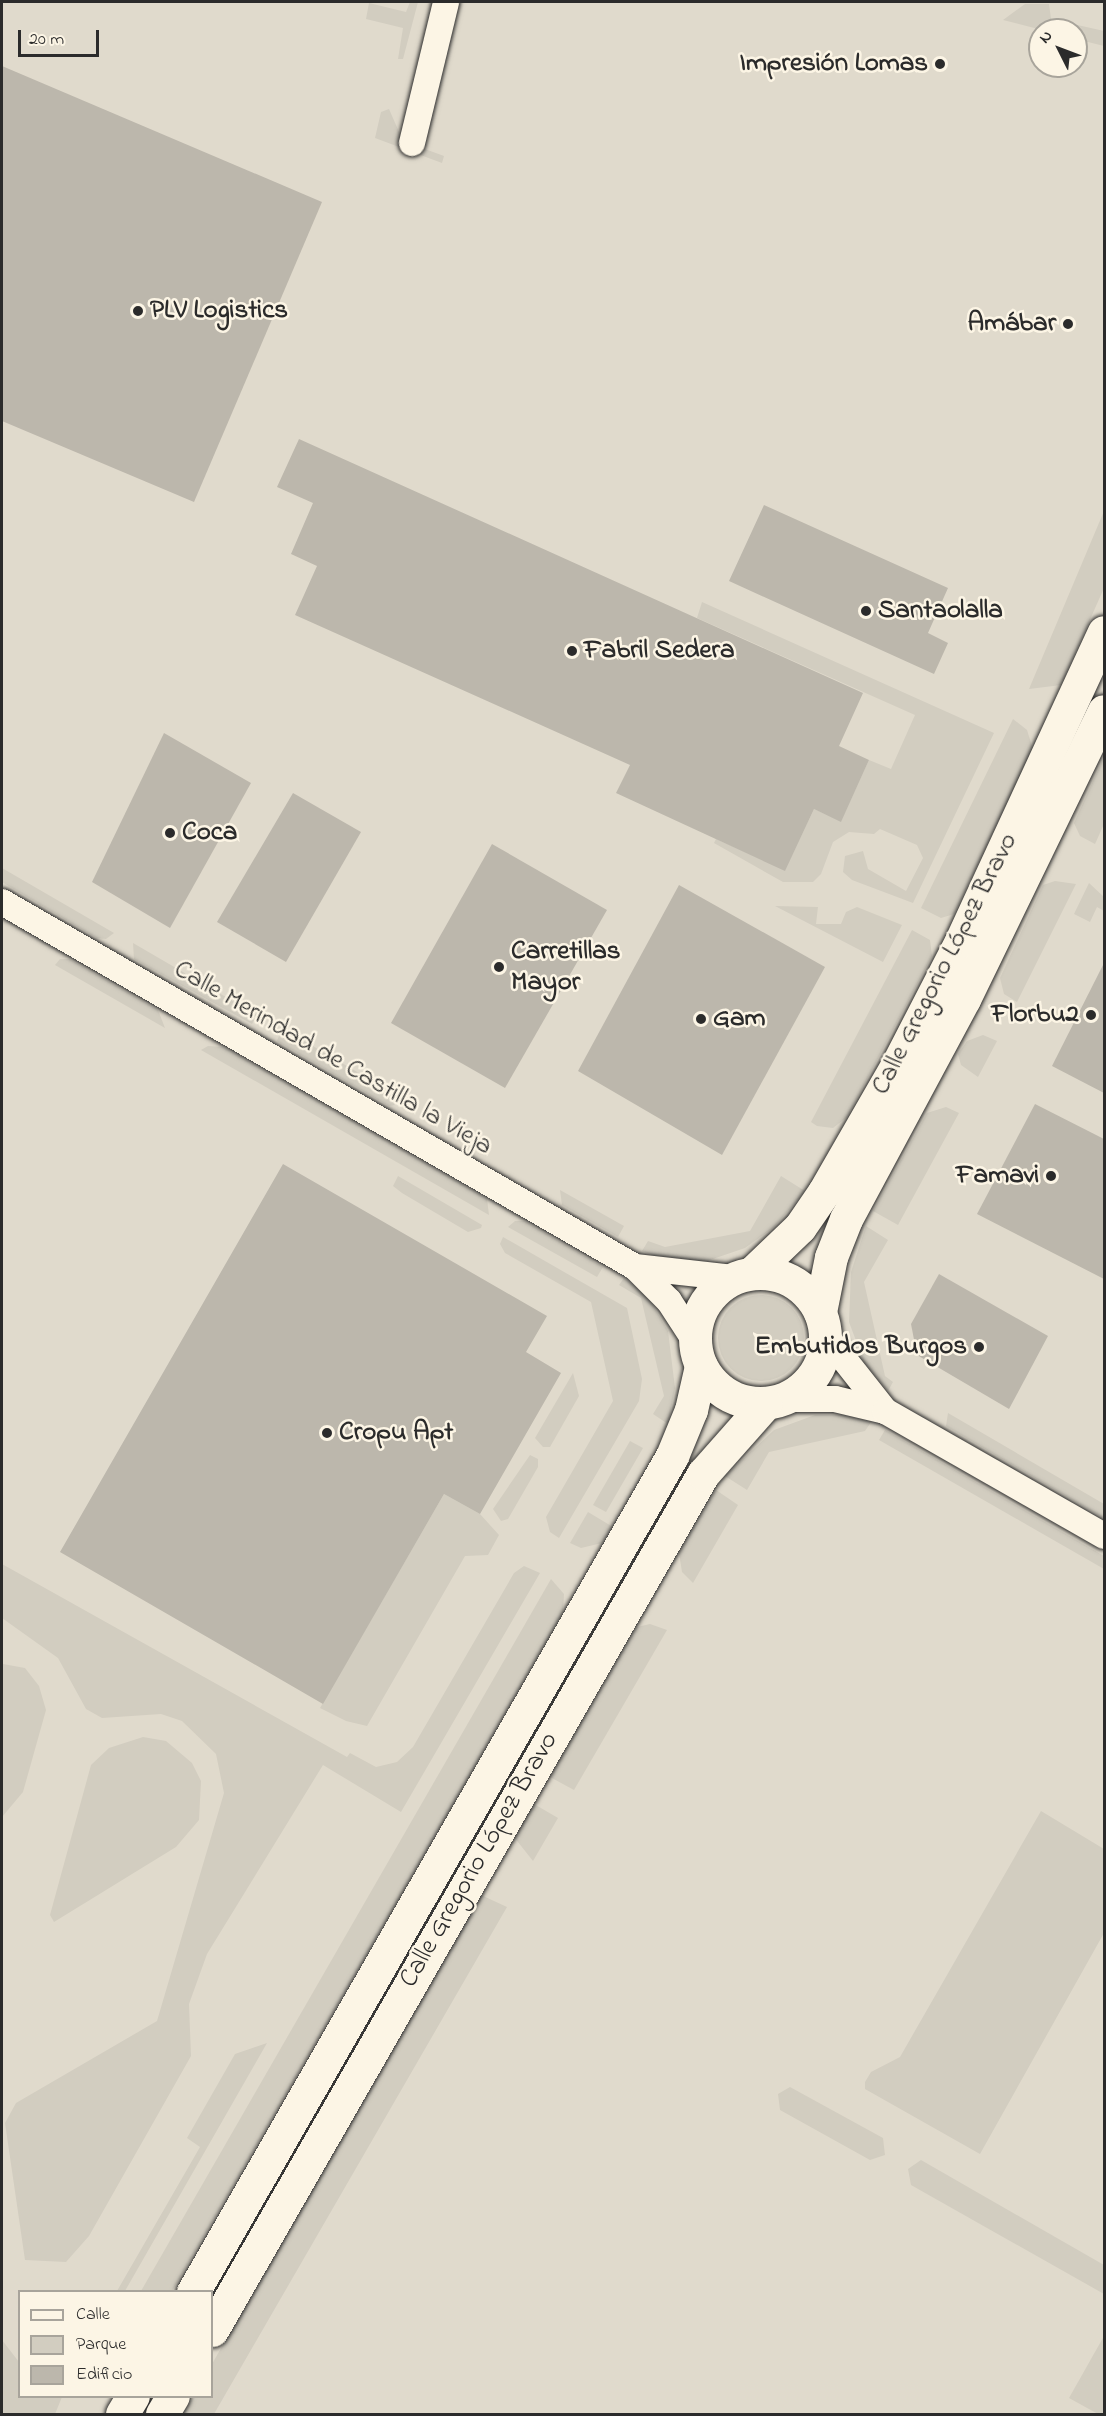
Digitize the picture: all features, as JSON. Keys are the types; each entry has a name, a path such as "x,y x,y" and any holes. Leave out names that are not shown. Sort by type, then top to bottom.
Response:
{"main road":[{"name":"Calle Gregorio López Bravo","path":"743,1276 800,1227 897,1065 961,941 1104,632"},
{"name":"Calle Gregorio López Bravo","path":"823,1324 831,1257 846,1219 975,978 1104,711"},
{"path":"743,1276 792,1281 823,1324 819,1366 811,1380 775,1401 727,1395 698,1354 701,1310 709,1297 743,1276"},
{"name":"Calle Gregorio López Bravo","path":"194,2290 672,1456 691,1410 698,1354"},
{"name":"Calle Gregorio López Bravo","path":"213,2328 702,1474 775,1401"},
{"path":"122,2415 132,2398"},
{"path":"162,2415 172,2398"}],"street":[{"path":"412,143 446,2"},
{"name":"Calle Merindad de Castilla la Vieja","path":"2,902 635,1267 669,1301 698,1354"},
{"name":"Calle Merindad de Castilla la Vieja","path":"635,1267 743,1276"},
{"path":"823,1324 885,1411"},
{"path":"775,1401 835,1399 885,1411 1104,1536"}],"shaded area":[{"path":"2,2 1104,2 1104,2414 2,2414"}],"green space":[{"path":"410,2 418,2 403,59 398,59 403,28 366,19 369,3 406,12"},
{"path":"1025,4 1049,4 1051,18 1028,18 1028,26 1003,20"},
{"path":"1088,27 1104,31 1104,46 1088,42"},
{"path":"389,109 403,141 444,156 442,163 375,138 381,112"},
{"path":"1104,511 1104,588 1061,685 1029,689"},
{"path":"702,602 994,733 913,903 852,880 843,872 845,856 863,851 868,869 906,891 923,858 917,845 880,829 874,834 849,832 833,842 821,874 813,882 783,882 714,843 716,839 785,870 814,809 841,821 869,760 891,769 915,715 697,618"},
{"path":"1013,719 1027,730 1033,749 954,914 941,918 921,908"},
{"path":"1104,757 1104,824 1095,844 1080,836 1074,823"},
{"path":"2,868 114,933 106,939 97,938 2,882"},
{"path":"1055,881 1076,884 1017,1002 1004,994 1000,978 1043,885"},
{"path":"1089,883 1104,897 1104,911 1097,907 1090,922 1074,914"},
{"path":"775,906 818,907 816,924 841,924 846,912 857,907 902,925 883,962"},
{"path":"912,930 930,940 932,956 847,1117 833,1128 817,1126 811,1122"},
{"path":"133,943 257,1015 252,1024 134,959"},
{"path":"60,959 69,959 158,1010 165,1028 55,965"},
{"path":"282,1028 400,1097 395,1105 389,1106 277,1041"},
{"path":"983,1035 997,1041 978,1077 961,1065 958,1054 967,1041"},
{"path":"208,1046 223,1047 487,1199 489,1215 201,1050"},
{"path":"946,1107 959,1113 898,1225 873,1211 927,1113"},
{"path":"398,1176 482,1225 481,1228 468,1232 402,1193 393,1186"},
{"path":"781,1176 805,1191 774,1227 745,1248 701,1263 666,1260 642,1251 648,1241 665,1247 750,1231"},
{"path":"560,1190 624,1226 618,1237 562,1205"},
{"path":"515,1221 524,1221 603,1267 597,1277 508,1227"},
{"path":"866,1226 888,1240 864,1282 885,1376 893,1382 888,1391 864,1362 849,1322 851,1272"},
{"path":"503,1237 627,1308 642,1379 639,1401 559,1538 550,1532 546,1517 613,1401 591,1302 505,1253 500,1244"},
{"path":"624,1278 648,1297 668,1331 675,1388 668,1424 653,1414 664,1396 641,1298 619,1285"},
{"path":"761,1295 785,1302 797,1314 804,1338 797,1362 785,1374 761,1381 737,1374 725,1362 718,1338 725,1314 737,1302"},
{"path":"573,1373 579,1396 550,1447 543,1447 535,1438"},
{"path":"948,1413 1104,1504 1104,1518 946,1426"},
{"path":"815,1415 843,1415 871,1422 865,1431 769,1452 747,1490 725,1476 774,1430"},
{"path":"885,1430 1104,1556 1104,1569 879,1440"},
{"path":"630,1441 643,1448 606,1512 593,1505"},
{"path":"530,1455 538,1459 538,1467 508,1519 501,1521 493,1509"},
{"path":"716,1490 738,1505 693,1583 682,1572 679,1553"},
{"path":"444,1494 480,1514 499,1535 488,1555 465,1556 367,1726 346,1721 320,1708"},
{"path":"588,1512 613,1527 602,1543 581,1548 570,1543"},
{"path":"2,1564 347,1757 350,1753 376,1767 397,1762 413,1747 514,1573 524,1566 540,1573 401,1812 323,1765 207,1954 189,2004 191,2056 89,2236 66,2262 25,2260 5,2123 16,2103 157,2021 224,1793 216,1754 182,1721 161,1714 102,1718 86,1709 58,1658 2,1618"},
{"path":"551,1579 564,1594 563,1612 447,1815 173,2290 142,2290"},
{"path":"650,1624 667,1630 574,1790 550,1777 637,1627"},
{"path":"3,1664 25,1668 39,1686 46,1710 23,1792 2,1817"},
{"path":"143,1737 166,1741 192,1763 201,1781 199,1820 176,1847 54,1922 50,1915 91,1765 109,1748"},
{"path":"534,1804 558,1818 533,1861 514,1837"},
{"path":"1041,1811 1104,1849 1104,1933 980,2154 865,2089 865,2082 871,2072 900,2057"},
{"path":"481,1895 507,1907 214,2414 182,2414 192,2398 213,2398 213,2362"},
{"path":"267,2043 126,2290 118,2290 200,2147 187,2138 235,2054"},
{"path":"790,2087 883,2138 885,2155 870,2160 780,2110 778,2094"},
{"path":"921,2160 1104,2265 1104,2294 911,2185 908,2169"},
{"path":"1104,2336 1104,2414 1098,2414 1069,2398"},
{"path":"2,2340 18,2361 18,2398 62,2398 55,2414 2,2414"}],"building":[{"name":"PLV Logistics","path":"2,66 322,202 194,502 2,421"},
{"name":"Fabril Sedera","path":"299,439 863,693 839,746 869,760 841,822 814,809 785,871 616,793 630,765 295,615 317,566 291,554 313,503 277,487"},
{"name":"Santaolalla","path":"764,505 948,588 928,633 948,643 934,674 729,581"},
{"name":"Coca","path":"164,733 251,783 170,928 92,882"},
{"path":"293,793 361,832 286,962 217,922"},
{"name":"Carretillas Mayor","path":"492,844 607,910 505,1088 391,1023"},
{"name":"Gam","path":"679,885 825,967 722,1155 578,1071"},
{"name":"Florbu2","path":"1104,963 1104,1093 1052,1066"},
{"name":"Famavi","path":"1035,1104 1104,1139 1104,1279 977,1214"},
{"name":"Cropu Apt","path":"283,1164 547,1316 526,1352 561,1373 480,1514 444,1494 323,1704 60,1552"},
{"name":"Embutidos Burgos","path":"939,1274 1048,1336 1009,1409 917,1355 911,1324"}],"place":[{"name":"Impresión Lomas","path":"940,64"},
{"name":"PLV Logistics","path":"138,311"},
{"name":"Amábar","path":"1068,324"},
{"name":"Santaolalla","path":"866,611"},
{"name":"Fabril Sedera","path":"572,651"},
{"name":"Coca","path":"170,833"},
{"name":"Carretillas Mayor","path":"499,967"},
{"name":"Florbu2","path":"1091,1015"},
{"name":"Gam","path":"701,1019"},
{"name":"Famavi","path":"1051,1176"},
{"name":"Embutidos Burgos","path":"979,1347"},
{"name":"Cropu Apt","path":"327,1433"}]}
